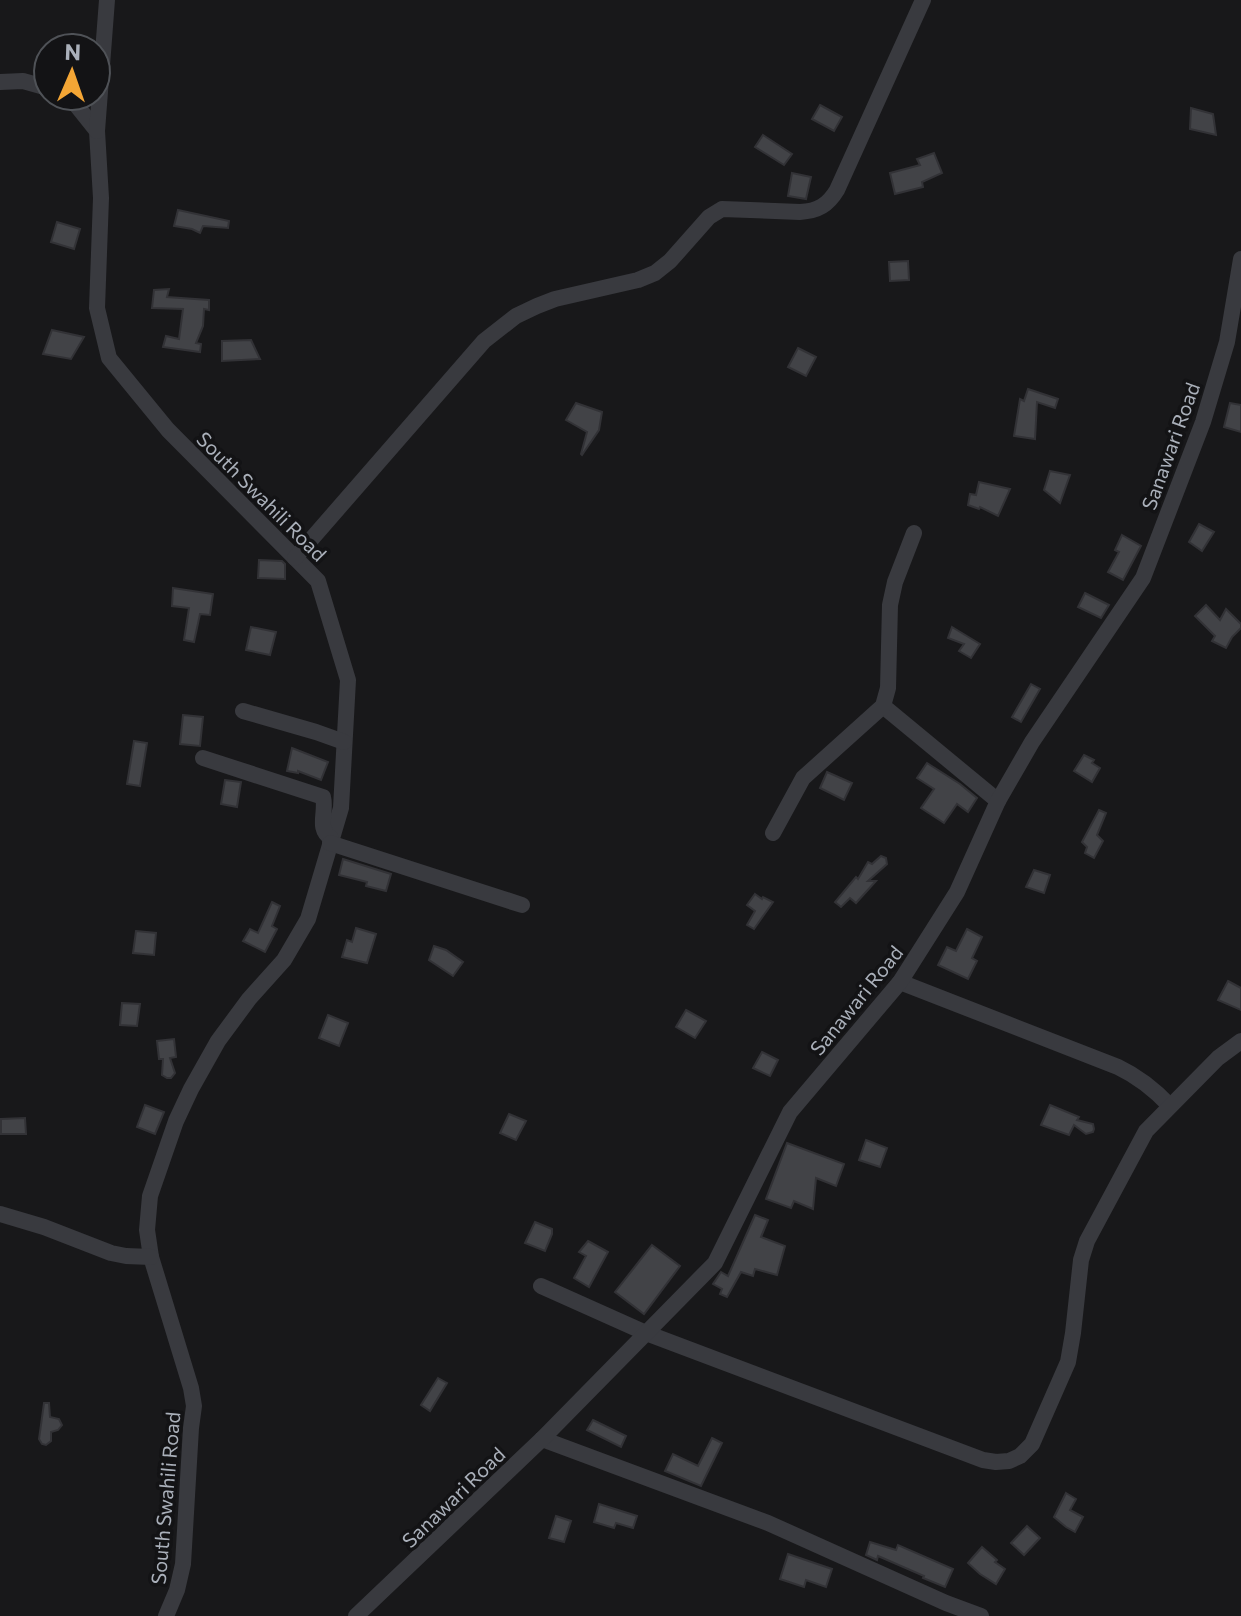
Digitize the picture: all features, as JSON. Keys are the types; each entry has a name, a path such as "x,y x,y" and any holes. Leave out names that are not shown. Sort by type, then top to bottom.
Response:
{"street":[{"name":"South Swahili Road","path":"107,0 97,131 101,198 97,308 109,358 168,430 318,581 348,680 341,808 308,919 284,960 249,999 218,1041 176,1121 150,1196 147,1230 151,1257 194,1406 183,1564 166,1616"},
{"path":"295,558 484,341 516,316 555,299 638,280 655,273 670,261 709,217 722,209 800,212 811,211 828,203 837,190 923,0"},
{"path":"0,82 32,84"},
{"path":"82,112 97,131"},
{"name":"Sanawari Road","path":"356,1616 542,1439 715,1263 790,1112 900,982 957,892 998,801 1040,730 1143,578 1203,422 1227,342 1241,259"},
{"path":"773,833 803,778 883,706 888,688 890,605 895,582 914,533"},
{"path":"883,706 998,801"},
{"path":"243,711 344,742"},
{"path":"203,758 323,797 323,830 331,840 522,905"},
{"path":"900,982 1118,1067 1143,1080 1170,1106"},
{"path":"541,1286 646,1333 983,1460 1009,1461 1020,1456 1032,1444 1068,1362 1081,1260 1087,1241 1146,1131 1223,1053 1241,1041"},
{"path":"0,1214 111,1253 151,1257"},
{"path":"542,1439 768,1523 981,1616"}],"building":[{"path":"820,105 842,117 834,131 812,119"},
{"path":"1191,108 1213,114 1216,135 1190,129"},
{"path":"763,135 792,154 784,165 755,147"},
{"path":"934,153 942,173 922,182 923,187 895,194 890,173 920,165 917,159"},
{"path":"792,173 811,177 806,199 788,196"},
{"path":"178,210 229,221 228,228 203,226 200,233 174,226"},
{"path":"57,222 80,229 74,249 51,242"},
{"path":"908,261 909,280 890,281 889,262"},
{"path":"169,289 167,297 209,300 209,310 204,309 203,326 196,343 201,344 200,352 163,347 166,336 179,339 183,309 152,308 154,290"},
{"path":"52,330 84,337 71,359 43,354"},
{"path":"251,340 260,359 222,361 222,341"},
{"path":"798,348 816,357 806,376 788,367"},
{"path":"1028,389 1058,399 1055,408 1037,402 1035,439 1014,436 1020,399 1024,401"},
{"path":"576,403 602,412 599,430 582,455 587,432 566,420"},
{"path":"1230,403 1241,405 1241,432 1224,427"},
{"path":"1050,471 1070,475 1060,503 1044,490"},
{"path":"979,482 1010,489 998,516 968,505 970,494 976,495"},
{"path":"1199,524 1214,532 1202,551 1189,542"},
{"path":"1122,535 1141,546 1123,580 1108,572 1119,552 1115,550"},
{"path":"259,560 282,561 285,564 285,579 258,578"},
{"path":"173,588 213,594 210,615 200,614 194,642 184,640 189,608 172,606"},
{"path":"1085,593 1109,605 1101,618 1078,607"},
{"path":"1206,605 1220,620 1226,609 1241,624 1226,648 1212,641 1215,636 1195,616"},
{"path":"251,627 276,632 270,655 246,650"},
{"path":"952,627 980,644 971,658 959,651 964,644 948,638"},
{"path":"1031,684 1040,689 1021,722 1012,717"},
{"path":"183,715 203,717 200,746 180,744"},
{"path":"134,741 147,743 140,786 127,784"},
{"path":"292,748 328,762 321,780 298,771 287,771"},
{"path":"1084,755 1094,760 1092,763 1100,768 1092,782 1074,771"},
{"path":"927,763 977,798 968,812 957,804 944,823 921,808 934,789 917,778"},
{"path":"827,772 852,783 844,800 820,788"},
{"path":"225,780 241,782 237,807 221,804"},
{"path":"1099,810 1106,813 1097,835 1103,841 1094,858 1085,853 1087,847 1082,842"},
{"path":"881,856 886,858 887,864 868,881 876,881 856,903 850,898 841,907 835,902 856,877 858,879 868,862 872,864"},
{"path":"343,859 391,874 386,891 339,875"},
{"path":"1034,870 1050,875 1044,893 1026,887"},
{"path":"755,894 773,902 754,929 747,925 755,911 747,905"},
{"path":"272,902 280,906 272,926 277,929 265,952 243,941 250,929 258,933"},
{"path":"356,928 376,934 367,963 342,957 347,940 352,942"},
{"path":"967,929 982,937 972,958 977,961 968,979 938,965 947,947 956,951"},
{"path":"136,931 156,933 154,955 133,953"},
{"path":"434,946 463,962 453,976 429,960"},
{"path":"1228,981 1241,988 1241,1010 1218,1000"},
{"path":"122,1003 140,1004 137,1026 120,1025"},
{"path":"686,1010 706,1021 695,1038 676,1027"},
{"path":"328,1015 348,1023 339,1046 319,1038"},
{"path":"174,1039 176,1057 170,1058 175,1073 167,1078 162,1075 163,1059 159,1059 157,1041"},
{"path":"762,1052 778,1060 770,1076 753,1068"},
{"path":"145,1105 164,1112 155,1134 137,1127"},
{"path":"1050,1105 1079,1117 1077,1120 1093,1124 1093,1132 1086,1134 1074,1125 1069,1135 1041,1125"},
{"path":"509,1114 526,1121 516,1140 500,1133"},
{"path":"25,1118 26,1134 1,1134 1,1119"},
{"path":"866,1140 887,1148 880,1167 859,1160"},
{"path":"787,1143 844,1164 836,1186 816,1178 813,1209 794,1201 791,1208 766,1199"},
{"path":"755,1215 768,1220 761,1237 785,1246 777,1275 755,1269 753,1276 741,1272 727,1297 720,1294 722,1289 713,1284 721,1272 728,1276"},
{"path":"535,1222 552,1229 545,1251 525,1243"},
{"path":"588,1241 608,1252 589,1287 574,1278 586,1256 579,1252"},
{"path":"652,1245 680,1266 644,1314 615,1292"},
{"path":"438,1378 447,1383 430,1411 421,1405"},
{"path":"44,1403 49,1403 50,1417 59,1419 62,1425 51,1432 51,1441 46,1445 39,1439"},
{"path":"593,1420 626,1436 621,1447 587,1430"},
{"path":"712,1438 722,1443 701,1486 665,1471 673,1454 698,1466"},
{"path":"1066,1493 1076,1499 1070,1510 1083,1517 1075,1532 1054,1517"},
{"path":"599,1504 637,1516 633,1528 616,1523 614,1528 594,1522"},
{"path":"556,1516 571,1521 564,1542 549,1538"},
{"path":"1027,1526 1040,1538 1024,1555 1011,1543"},
{"path":"870,1542 896,1550 898,1545 953,1569 945,1587 878,1556 877,1560 866,1555"},
{"path":"982,1547 1005,1569 996,1584 968,1563"},
{"path":"788,1554 832,1569 826,1587 806,1580 804,1587 780,1579"}]}
